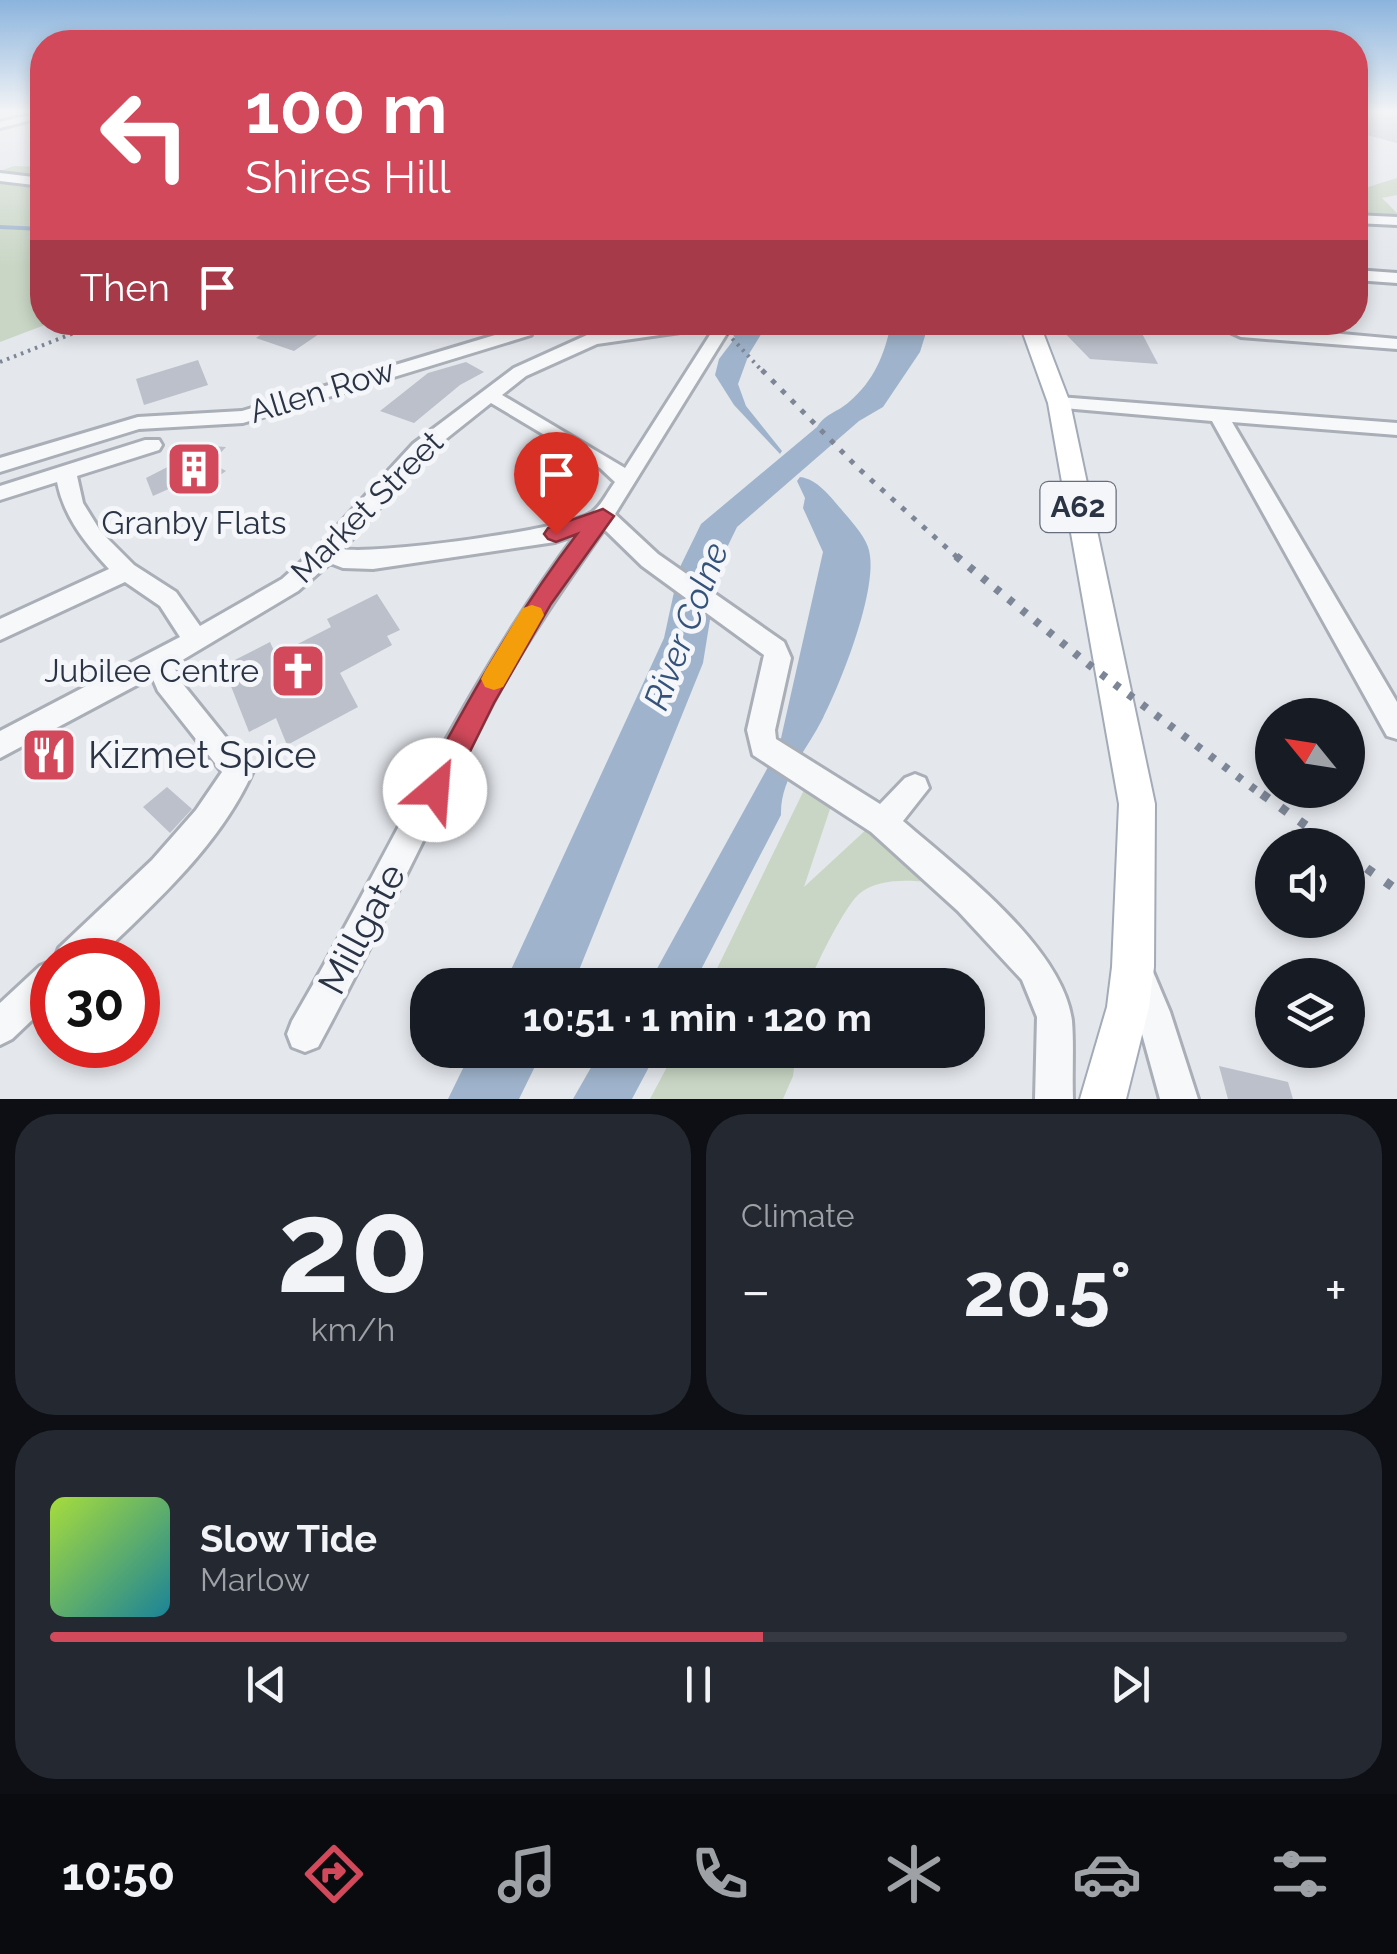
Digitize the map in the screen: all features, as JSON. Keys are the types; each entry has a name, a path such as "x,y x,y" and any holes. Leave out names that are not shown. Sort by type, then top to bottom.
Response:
{"main road":[{"name":"A62","path":"1034,335 1058,403 1137,804 1134,966 1128,1007 1103,1099"}],"street":[{"path":"0,177 30,181"},
{"path":"1368,220 1397,222"},
{"path":"1368,276 1397,278"},
{"name":"Allen Row","path":"0,465 138,423 243,417 499,335"},
{"path":"533,335 556,354"},
{"name":"Market Street","path":"0,744 196,640 290,585 326,552 403,465 488,394 556,354 616,335"},
{"name":"Millgate","path":"305,1034 370,919 484,694 542,597 627,481 718,335"},
{"path":"1279,335 1397,344"},
{"path":"488,394 607,464 627,481"},
{"path":"1058,403 1396,430"},
{"path":"1219,416 1397,727"},
{"path":"0,493 152,444"},
{"path":"66,473 72,503 93,538 126,571 168,599 196,640"},
{"path":"326,552 342,559 373,560 556,534 603,516 663,570 777,653 760,737 770,752 882,822 969,900 1035,970 1054,1017 1054,1099"},
{"path":"0,630 126,571"},
{"path":"95,938 226,798 239,771 167,682 160,659"},
{"path":"882,822 915,788"},
{"path":"1134,966 1153,1012 1179,1099"},
{"path":"0,1026 30,998"}],"green space":[{"path":"30,167 30,331 0,342 0,171"},
{"path":"1397,178 1397,195 1382,198 1397,213 1397,219 1368,217 1368,187"},
{"path":"806,786 832,803 804,887 869,827 929,882 884,883 859,894 846,910 816,968 717,968"},
{"path":"666,1068 794,1068 783,1099 650,1099"}],"water":[{"path":"733,335 761,335 738,384 746,406 782,451 780,454 734,405 715,375 719,359 735,338"},
{"name":"River Colne","path":"888,335 925,335 920,352 883,407 859,421 737,527 719,564 703,663 580,968 512,968 664,638 679,569 701,524 858,394 877,366"},
{"path":"800,477 812,481 828,494 868,547 869,584 857,633 831,702 790,776 781,815 702,968 657,968 779,747 823,552 803,508 805,498 797,481"},
{"path":"463,1068 534,1068 519,1099 448,1099"},
{"path":"591,1068 648,1068 632,1099 573,1099"}],"building":[{"path":"260,335 318,335 294,351 256,338"},
{"path":"1067,335 1143,335 1158,364 1090,359"},
{"path":"198,360 208,385 144,405 136,379"},
{"path":"466,362 484,372 460,385 414,423 380,411 428,373"},
{"name":"Granby Flats","path":"195,445 226,447 211,463 226,471 196,492 182,483 153,496 146,478 185,458"},
{"path":"377,594 400,630 387,636 392,645 340,673 358,707 287,745 276,718 249,732 223,666 270,642 276,655 331,627 327,619"},
{"path":"167,787 192,809 170,833 143,807"},
{"path":"1219,1066 1288,1082 1293,1099 1228,1099"}],"waterway":[{"path":"0,227 30,228"}],"railway":[{"path":"0,362 69,335"},
{"path":"729,335 764,373"},
{"path":"762,370 858,468 959,559"},
{"path":"956,556 1088,664 1255,789"},
{"path":"1281,808 1309,828"},
{"path":"1365,867 1397,890"}],"slow traffic":[{"path":"494,679 532,615"}],"place":[{"name":"Granby Flats","path":"194,469"},
{"name":"Jubilee Centre","path":"298,671"},
{"name":"Kizmet Spice","path":"49,755"}],"route":[{"path":"435,790 484,694 542,597 603,516 556,534"}]}
